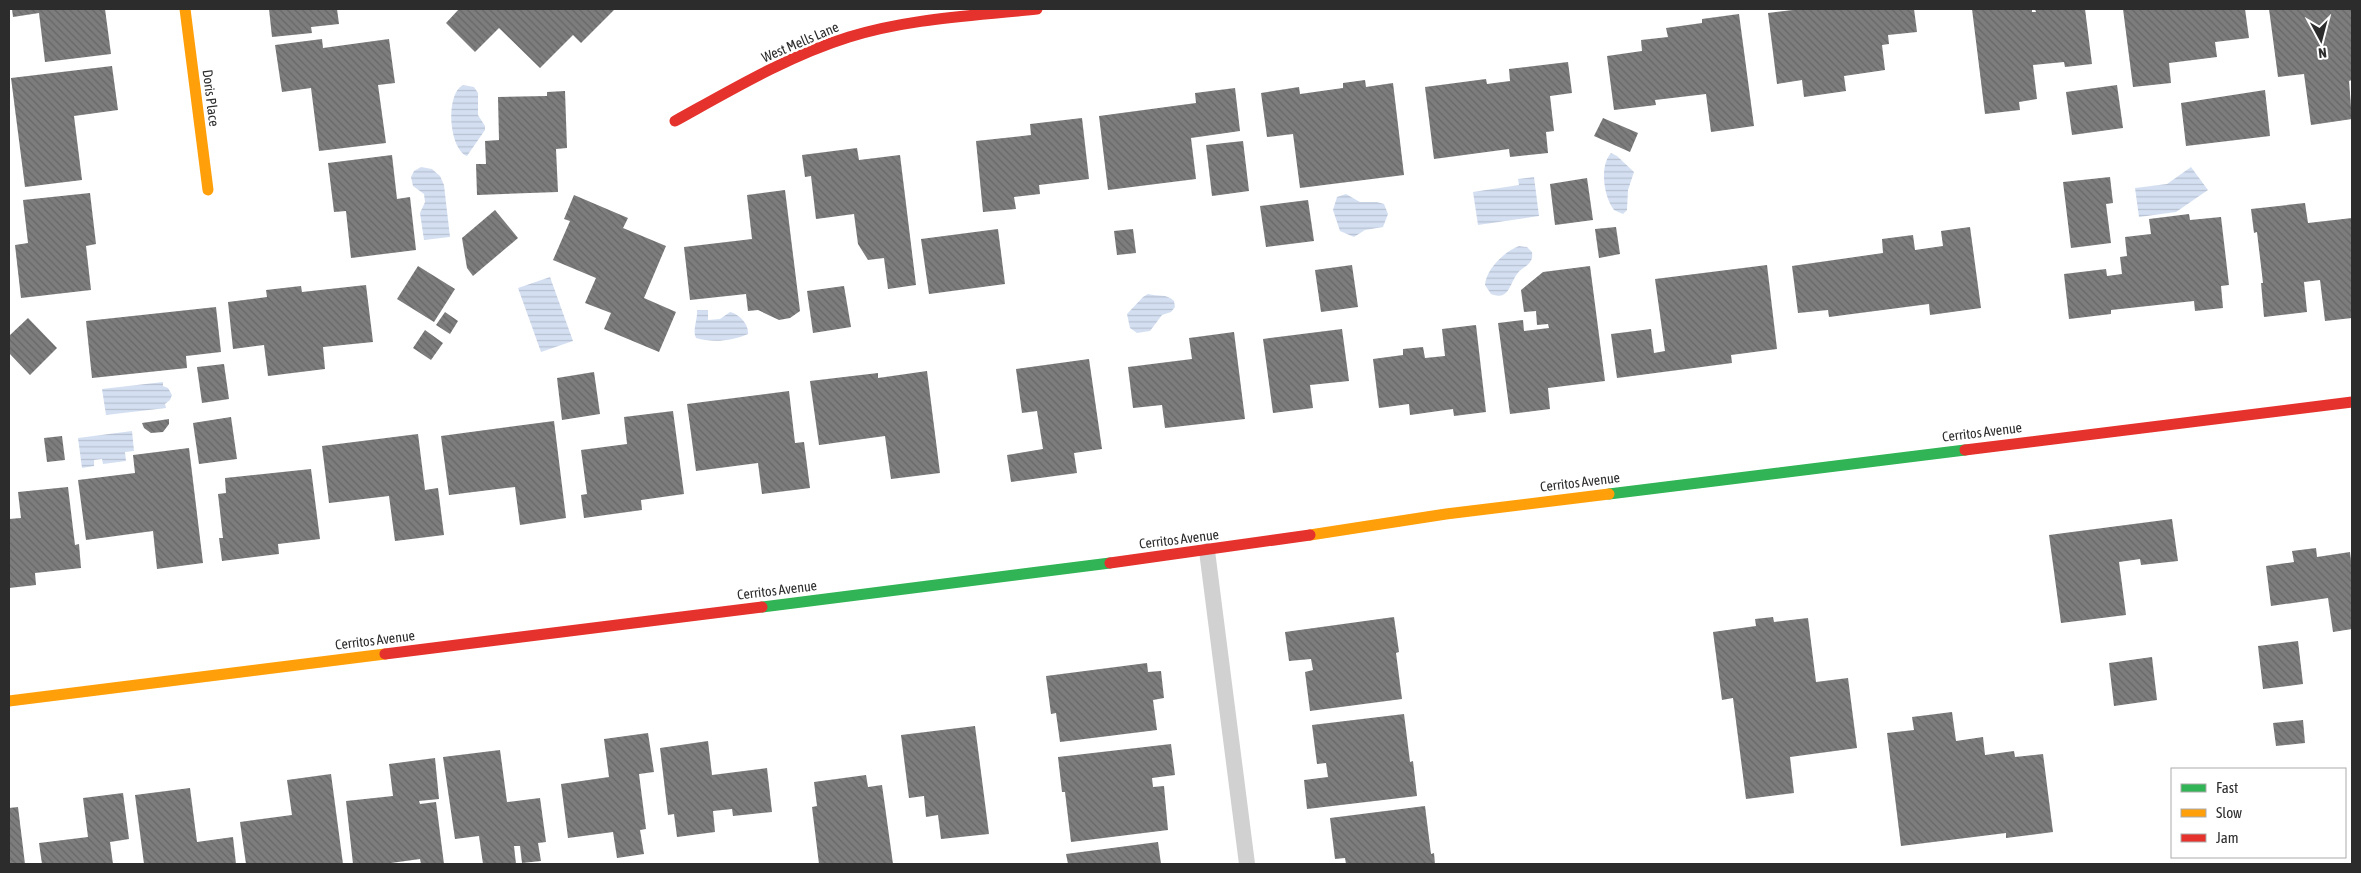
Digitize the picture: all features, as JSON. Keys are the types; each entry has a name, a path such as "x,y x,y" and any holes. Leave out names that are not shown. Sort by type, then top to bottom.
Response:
{"street":[{"name":"Doris Place","path":"185,9 208,190"},
{"name":"West Mells Lane","path":"675,121 806,52 851,37 898,27 1037,9"},
{"name":"Cerritos Avenue","path":"9,701 1207,551 1446,514 2352,402"}],"lane":[{"path":"1207,551 1246,864"}],"water":[{"path":"463,85 474,87 478,93 478,115 485,126 485,130 467,156 456,143 452,121 453,99 457,90"},
{"path":"1611,153 1617,156 1634,172 1628,190 1627,210 1623,214 1614,210 1605,190 1605,166"},
{"path":"421,167 432,169 440,176 444,185 450,237 424,240 420,213 425,202 424,194 413,186 411,177 414,171"},
{"path":"2191,167 2208,190 2176,212 2139,217 2135,188 2167,184"},
{"path":"1534,177 1539,216 1478,225 1473,192 1519,185 1518,179"},
{"path":"1346,194 1360,202 1384,204 1388,214 1383,227 1365,230 1354,237 1340,231 1333,210 1337,197"},
{"path":"1519,246 1527,247 1532,252 1531,260 1528,265 1519,271 1505,294 1497,296 1491,294 1485,285 1489,273 1502,256"},
{"path":"550,277 573,341 541,352 518,288"},
{"path":"1148,294 1168,297 1174,301 1175,307 1171,312 1162,315 1150,331 1137,333 1130,328 1127,314"},
{"path":"697,310 708,310 708,320 720,319 730,312 733,313 745,323 748,334 722,341 696,338"},
{"path":"163,382 163,386 168,388 172,395 165,404 166,408 106,415 102,389"},
{"path":"132,431 134,451 125,452 126,461 103,464 102,459 94,460 94,466 82,468 78,438"}],"building":[{"path":"12,9 105,9 111,54 45,62 39,13 13,17"},
{"path":"269,9 337,9 339,24 311,27 312,33 272,37"},
{"path":"459,9 615,9 581,43 573,35 540,68 499,28 475,52 446,23"},
{"path":"1801,9 1914,9 1917,32 1888,35 1889,44 1882,45 1885,70 1844,76 1846,91 1804,97 1802,80 1777,84 1768,13"},
{"path":"1972,9 2032,9 2032,12 2036,12 2035,9 2085,9 2092,64 2065,67 2064,62 2033,65 2037,99 2019,102 2020,110 1985,114"},
{"path":"2123,9 2245,9 2249,38 2215,42 2217,57 2169,63 2171,83 2133,87"},
{"path":"2269,9 2352,9 2352,80 2349,81 2352,119 2311,125 2304,74 2278,77"},
{"path":"1739,14 1754,126 1711,132 1706,94 1655,100 1656,105 1614,110 1607,56 1642,51 1641,40 1668,37 1666,28 1702,23 1702,19"},
{"path":"322,39 323,48 389,39 395,83 378,85 386,143 319,151 311,88 282,92 275,45"},
{"path":"1568,62 1572,93 1550,96 1554,131 1546,132 1548,153 1510,157 1509,149 1434,159 1425,87 1486,79 1487,84 1510,81 1509,69"},
{"path":"112,66 118,110 74,116 82,180 25,187 11,78"},
{"path":"1365,80 1366,87 1393,83 1404,175 1300,188 1293,134 1267,137 1261,93 1299,87 1300,94 1343,88 1343,83"},
{"path":"2117,85 2123,128 2072,135 2066,92"},
{"path":"1235,88 1240,131 1191,138 1196,179 1108,190 1099,116 1196,103 1195,93"},
{"path":"2265,90 2270,136 2186,146 2181,103"},
{"path":"565,91 567,148 556,149 558,192 477,195 476,164 486,164 485,141 499,140 498,97 547,96 547,92"},
{"path":"1082,118 1089,179 1039,185 1040,194 1014,197 1016,209 983,212 976,141 1031,135 1030,124"},
{"path":"1603,118 1638,133 1630,152 1594,136"},
{"path":"1243,141 1249,191 1212,196 1206,145"},
{"path":"857,148 859,160 900,155 916,285 888,289 884,258 868,260 858,244 854,214 816,219 811,176 805,177 802,155"},
{"path":"392,155 397,199 410,197 416,250 351,258 346,211 334,212 328,163"},
{"path":"2110,177 2113,203 2106,204 2111,243 2071,248 2063,182"},
{"path":"1587,178 1593,220 1555,225 1550,184"},
{"path":"785,190 800,311 790,318 779,320 758,310 748,311 746,294 690,300 684,247 752,239 747,195"},
{"path":"90,193 96,244 86,246 91,290 21,298 15,245 28,243 23,200"},
{"path":"574,195 628,218 623,228 666,246 644,298 676,312 659,352 604,329 611,313 585,303 596,278 553,260 570,221 564,219"},
{"path":"1308,200 1314,241 1266,247 1260,206"},
{"path":"2305,203 2308,223 2352,218 2352,318 2325,321 2320,280 2304,282 2307,312 2264,317 2261,283 2263,283 2257,232 2254,233 2251,209"},
{"path":"495,210 518,238 473,276 467,268 462,238"},
{"path":"2189,214 2190,220 2221,217 2229,285 2221,286 2223,308 2195,311 2194,301 2111,310 2111,314 2069,319 2064,274 2106,269 2107,276 2122,274 2120,257 2127,256 2125,237 2151,234 2149,219"},
{"path":"1616,227 1620,254 1599,258 1595,229"},
{"path":"1970,227 1981,308 1930,315 1929,304 1829,317 1828,310 1798,313 1792,266 1883,253 1882,239 1913,235 1915,250 1943,246 1941,231"},
{"path":"998,229 1005,284 929,294 921,239"},
{"path":"1133,229 1136,253 1117,255 1114,231"},
{"path":"1352,265 1358,307 1321,312 1315,270"},
{"path":"1767,265 1777,349 1731,355 1732,363 1617,378 1611,334 1651,329 1654,353 1665,351 1655,279"},
{"path":"418,266 455,289 434,322 397,299"},
{"path":"1590,266 1605,381 1548,388 1550,409 1510,414 1498,323 1523,320 1524,331 1549,328 1548,324 1537,325 1536,311 1524,312 1521,290 1543,272"},
{"path":"366,285 373,342 323,347 325,369 268,376 264,345 233,349 228,302 267,297 266,290 301,286 302,292"},
{"path":"844,286 851,327 813,333 807,291"},
{"path":"216,307 221,352 186,356 187,368 92,378 86,321"},
{"path":"445,312 458,321 450,334 436,325"},
{"path":"28,318 57,348 30,375 9,353 9,336"},
{"path":"1476,325 1486,412 1454,416 1453,409 1410,415 1409,404 1379,408 1373,359 1403,355 1403,349 1423,347 1425,358 1445,356 1442,329"},
{"path":"1342,329 1349,381 1310,385 1313,408 1273,413 1263,339"},
{"path":"425,330 443,343 431,360 413,348"},
{"path":"1234,332 1245,419 1165,428 1162,405 1133,408 1128,367 1192,359 1189,338"},
{"path":"1089,359 1102,449 1074,453 1077,473 1011,482 1007,455 1043,449 1037,411 1022,413 1016,369"},
{"path":"224,364 229,399 202,403 197,367"},
{"path":"927,371 940,473 891,479 885,436 819,445 810,381 878,373 878,378"},
{"path":"594,372 600,414 562,420 557,378"},
{"path":"789,391 795,443 804,442 810,488 762,494 758,463 696,471 687,404"},
{"path":"673,411 684,494 641,500 642,510 584,518 581,495 587,494 581,450 627,444 624,417"},
{"path":"231,417 237,459 199,464 193,423"},
{"path":"169,419 169,424 163,432 151,433 144,428 142,423"},
{"path":"554,421 566,518 520,525 515,487 449,495 441,436"},
{"path":"418,434 425,490 438,488 444,535 395,541 389,496 329,503 322,446"},
{"path":"62,436 65,460 47,462 44,438"},
{"path":"189,448 203,563 157,569 153,531 86,540 78,480 135,473 133,455"},
{"path":"311,469 320,539 278,544 279,554 222,561 219,538 223,538 218,494 226,493 225,478"},
{"path":"68,487 75,545 79,544 81,568 35,573 36,585 9,588 9,519 21,518 18,492"},
{"path":"2172,519 2178,561 2141,565 2140,559 2119,562 2126,615 2061,623 2049,535"},
{"path":"2316,548 2317,557 2350,552 2352,569 2352,629 2333,632 2328,598 2271,606 2266,566 2294,562 2292,551"},
{"path":"1394,617 1399,652 1396,653 1402,699 1310,711 1305,672 1313,670 1311,659 1289,661 1285,632"},
{"path":"1773,617 1774,622 1808,618 1816,682 1848,678 1857,748 1790,757 1794,793 1746,799 1733,698 1722,700 1713,632 1756,626 1755,619"},
{"path":"2298,641 2303,684 2263,689 2258,646"},
{"path":"2152,657 2157,700 2114,706 2109,663"},
{"path":"1147,663 1148,672 1161,671 1164,698 1153,700 1157,730 1060,742 1056,713 1051,714 1046,676"},
{"path":"1952,712 1956,741 1983,737 1985,755 2014,751 2015,757 2043,754 2053,832 2006,838 2006,833 1901,846 1887,733 1914,730 1912,717"},
{"path":"1404,714 1410,762 1413,761 1417,796 1307,809 1304,780 1328,777 1326,763 1317,764 1312,725"},
{"path":"2303,720 2305,743 2276,746 2273,723"},
{"path":"975,726 989,834 941,839 938,815 926,817 924,796 909,798 901,735"},
{"path":"648,733 654,772 639,774 646,829 640,830 644,854 617,858 613,832 568,838 561,784 609,777 604,739"},
{"path":"708,741 712,775 767,768 772,812 733,816 732,809 713,811 715,832 677,837 674,814 668,815 660,748"},
{"path":"1171,744 1175,775 1152,778 1153,787 1164,786 1168,830 1071,842 1065,792 1062,792 1058,757"},
{"path":"500,750 507,802 540,798 546,842 538,843 541,861 522,863 520,846 514,846 516,864 483,864 479,836 455,839 443,757"},
{"path":"435,758 439,799 419,801 420,804 436,802 444,864 421,864 420,859 384,864 353,864 346,801 393,796 389,764"},
{"path":"331,774 343,864 246,864 240,822 292,815 287,780"},
{"path":"866,775 868,787 882,785 893,864 819,864 812,807 817,806 814,782"},
{"path":"190,788 197,842 233,837 236,864 144,864 135,795"},
{"path":"123,793 129,839 110,842 113,864 42,864 39,843 88,837 83,798"},
{"path":"1425,806 1431,854 1434,853 1435,864 1346,864 1345,858 1335,859 1330,818"},
{"path":"18,807 25,864 9,864 9,808"},
{"path":"1158,842 1161,864 1068,864 1066,854"}],"traffic: fast":[{"path":"1609,494 1965,450"},
{"path":"762,607 1110,563"}],"traffic: slow":[{"path":"185,9 208,190"},
{"path":"1310,535 1446,514 1609,494"},
{"path":"9,701 385,654"}],"traffic: jam":[{"path":"675,121 782,64 849,37 919,22 1037,9"},
{"path":"1965,450 2352,402"},
{"path":"1110,563 1310,535"},
{"path":"385,654 762,607"}]}
